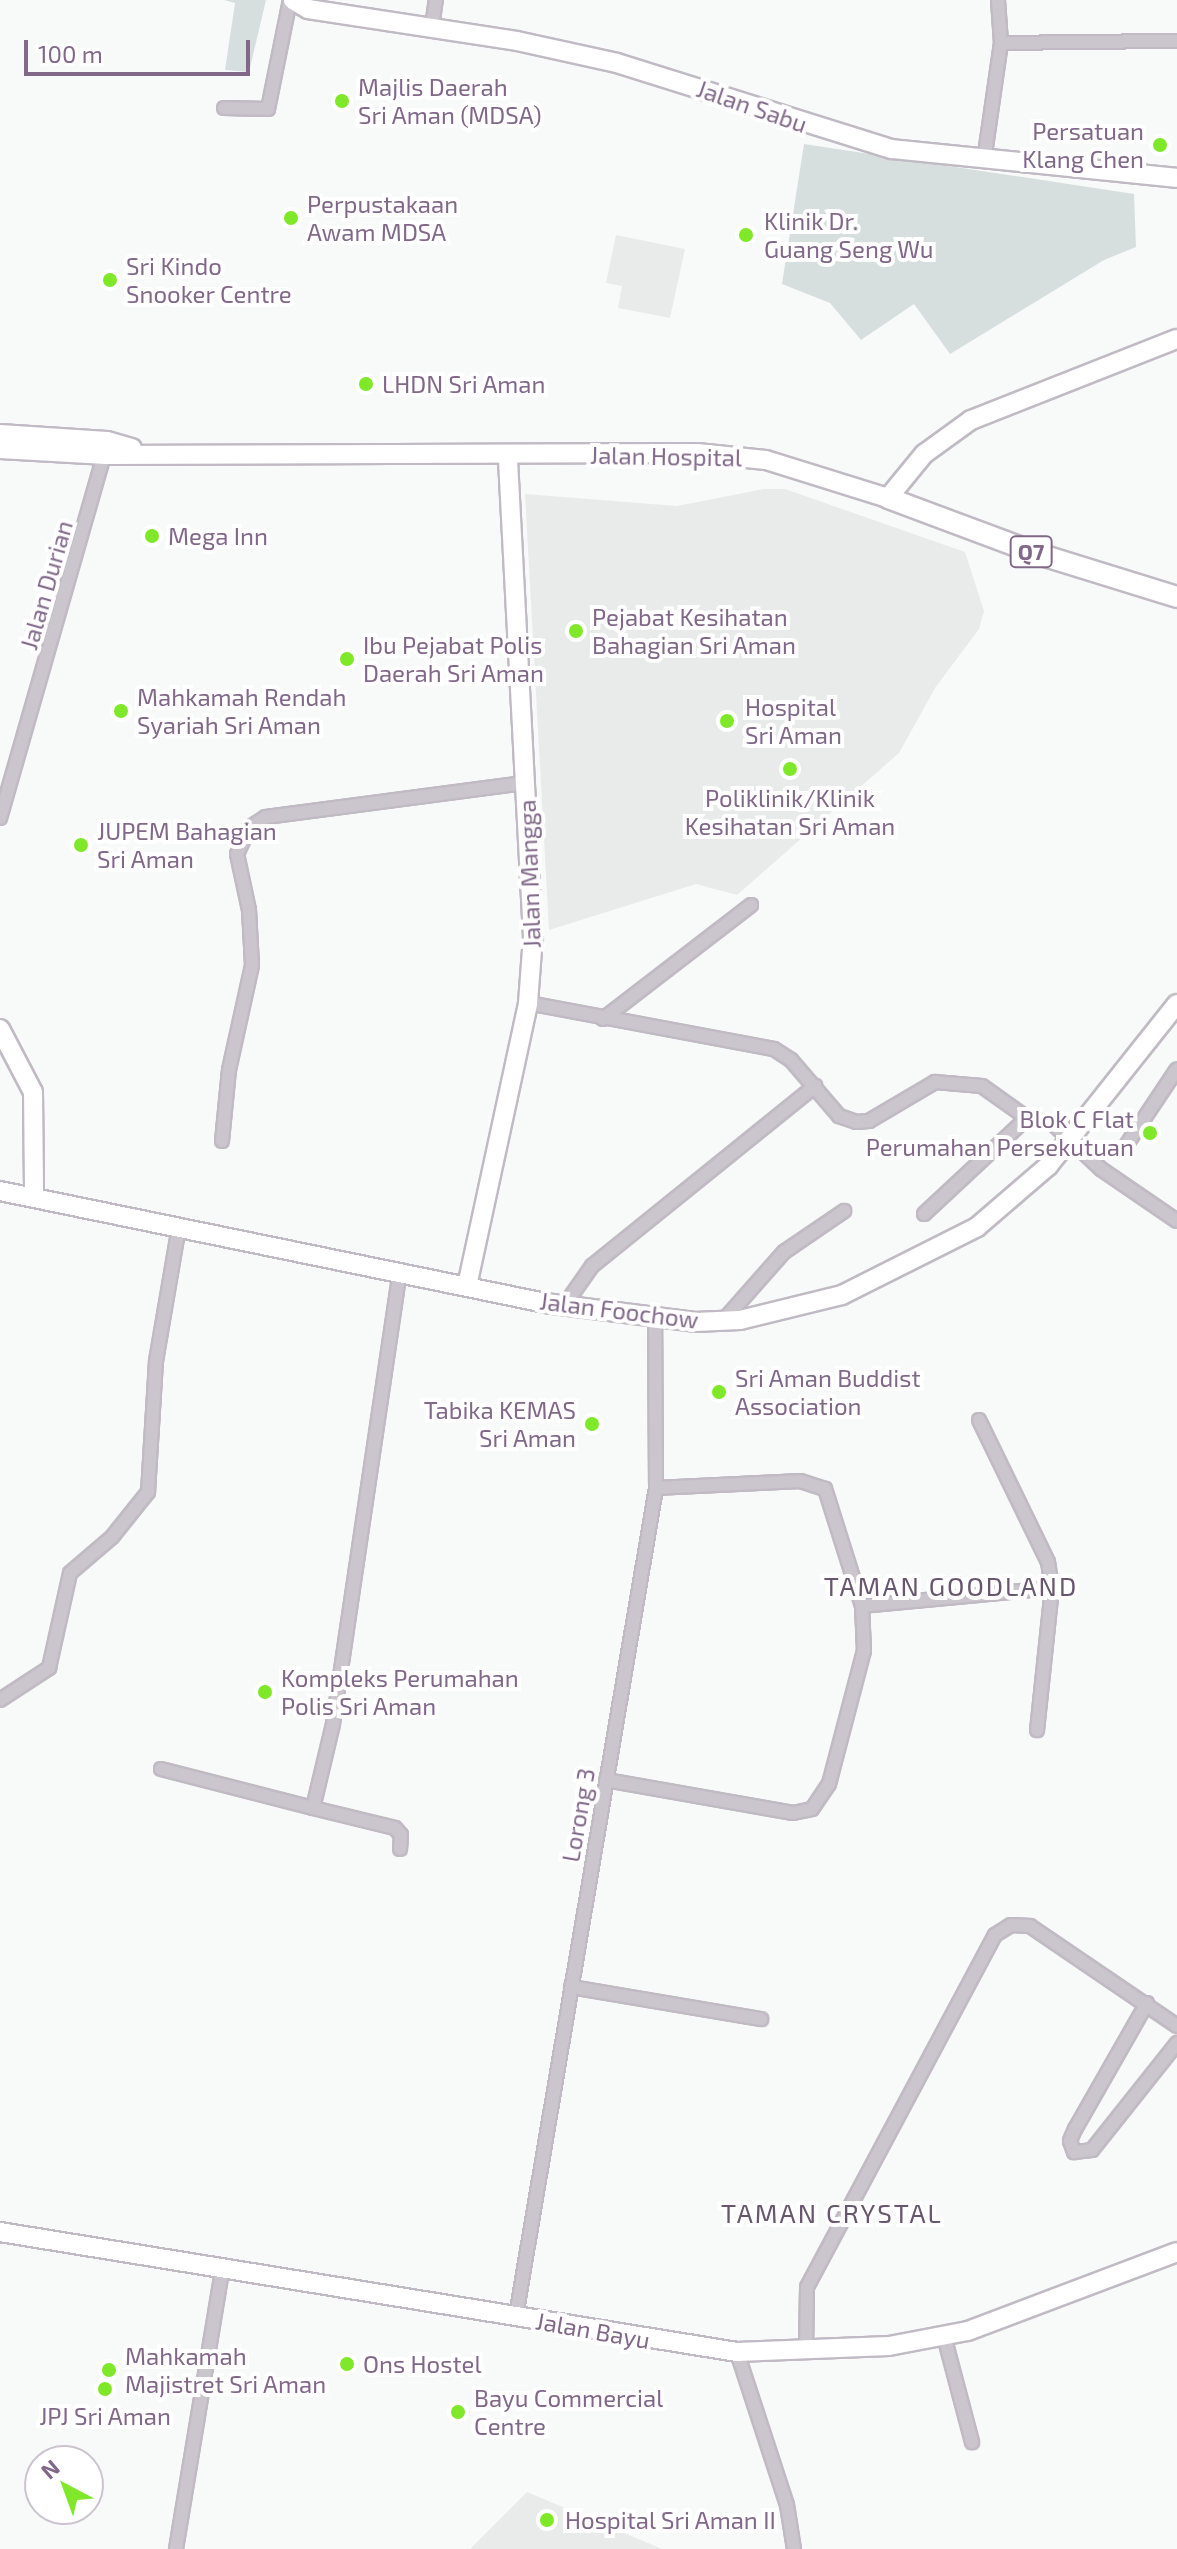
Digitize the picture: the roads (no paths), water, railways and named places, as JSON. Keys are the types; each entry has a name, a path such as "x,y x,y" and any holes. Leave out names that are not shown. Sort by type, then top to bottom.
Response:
{"main road":[{"name":"Q7","path":"888,498 1035,553 1177,597"}],"street":[{"name":"Jalan Sabu","path":"292,0 308,9 432,27 631,67 864,142 984,161 1177,178"},
{"path":"224,108 268,109 292,0"},
{"name":"Jalan Sabu","path":"311,0 331,11"},
{"path":"432,27 436,0"},
{"path":"984,161 1001,43 998,0"},
{"path":"1001,43 1177,41"},
{"path":"888,498 924,454 971,420 1177,339"},
{"name":"Jalan Hospital","path":"0,434 149,452 738,456 888,498"},
{"name":"Jalan Hospital","path":"0,449 106,448"},
{"name":"Jalan Durian","path":"0,818 106,448"},
{"name":"Jalan Mangga","path":"467,1286 528,1003 533,879 508,455"},
{"path":"222,1141 229,1070 251,978 249,910 237,854 249,828 266,817 526,783"},
{"path":"603,1019 751,905"},
{"path":"528,1003 774,1049 815,1086 839,1116 856,1122 869,1121 935,1082 982,1086 1033,1119 1053,1124 1101,1169 1177,1221"},
{"name":"Jalan Foochow","path":"0,1191 564,1306 655,1318 723,1321 803,1308 842,1295 945,1245 1020,1194 1177,1004"},
{"path":"0,1029 33,1092 34,1196"},
{"path":"1123,1150 1177,1069"},
{"path":"564,1306 583,1276 815,1086"},
{"path":"924,1214 1033,1119"},
{"path":"723,1321 784,1252 844,1211"},
{"path":"0,1700 49,1668 70,1573 112,1537 148,1492 156,1361 179,1227"},
{"path":"313,1808 333,1724 400,1273"},
{"name":"Lorong 3","path":"516,2316 656,1488 655,1318"},
{"path":"979,1420 1048,1562 1052,1588 1037,1730"},
{"path":"606,1780 793,1813 818,1805 856,1695 864,1651 862,1606 833,1502 817,1482 656,1488"},
{"path":"862,1606 1052,1588"},
{"path":"161,1769 395,1828 401,1835 400,1849"},
{"path":"806,2352 807,2287 995,1935 1011,1925 1030,1926 1177,2026"},
{"path":"571,1987 761,2019"},
{"path":"1147,2003 1075,2129 1070,2141 1074,2152 1085,2155 1092,2150 1177,2043"},
{"name":"Jalan Bayu","path":"0,2232 222,2272 737,2352 806,2352 944,2336 1026,2313 1177,2252"},
{"path":"176,2549 222,2272"},
{"path":"944,2336 972,2442"},
{"path":"737,2352 787,2505 794,2549"}],"place":[{"name":"Majlis Daerah Sri Aman (MDSA)","path":"342,101"},
{"name":"Persatuan Klang Chen","path":"1160,145"},
{"name":"Perpustakaan Awam MDSA","path":"291,218"},
{"name":"Klinik Dr. Guang Seng Wu","path":"746,235"},
{"name":"Sri Kindo Snooker Centre","path":"110,280"},
{"name":"LHDN Sri Aman","path":"366,384"},
{"name":"Mega Inn","path":"152,536"},
{"name":"Pejabat Kesihatan Bahagian Sri Aman","path":"576,631"},
{"name":"Ibu Pejabat Polis Daerah Sri Aman","path":"347,659"},
{"name":"Mahkamah Rendah Syariah Sri Aman","path":"121,711"},
{"name":"Hospital Sri Aman","path":"727,721"},
{"name":"Poliklinik/Klinik Kesihatan Sri Aman","path":"790,769"},
{"name":"JUPEM Bahagian Sri Aman","path":"81,845"},
{"name":"Blok C Flat Perumahan Persekutuan","path":"1150,1133"},
{"name":"Sri Aman Buddist Association","path":"719,1392"},
{"name":"Tabika KEMAS Sri Aman","path":"592,1424"},
{"name":"Kompleks Perumahan Polis Sri Aman","path":"265,1692"},
{"name":"Ons Hostel","path":"347,2364"},
{"name":"Mahkamah Majistret Sri Aman","path":"109,2370"},
{"name":"JPJ Sri Aman","path":"105,2389"},
{"name":"Bayu Commercial Centre","path":"458,2412"},
{"name":"Hospital Sri Aman II","path":"547,2520"}],"district":[{"name":"TAMAN GOODLAND","path":"951,1586"},
{"name":"TAMAN CRYSTAL","path":"832,2213"}]}
